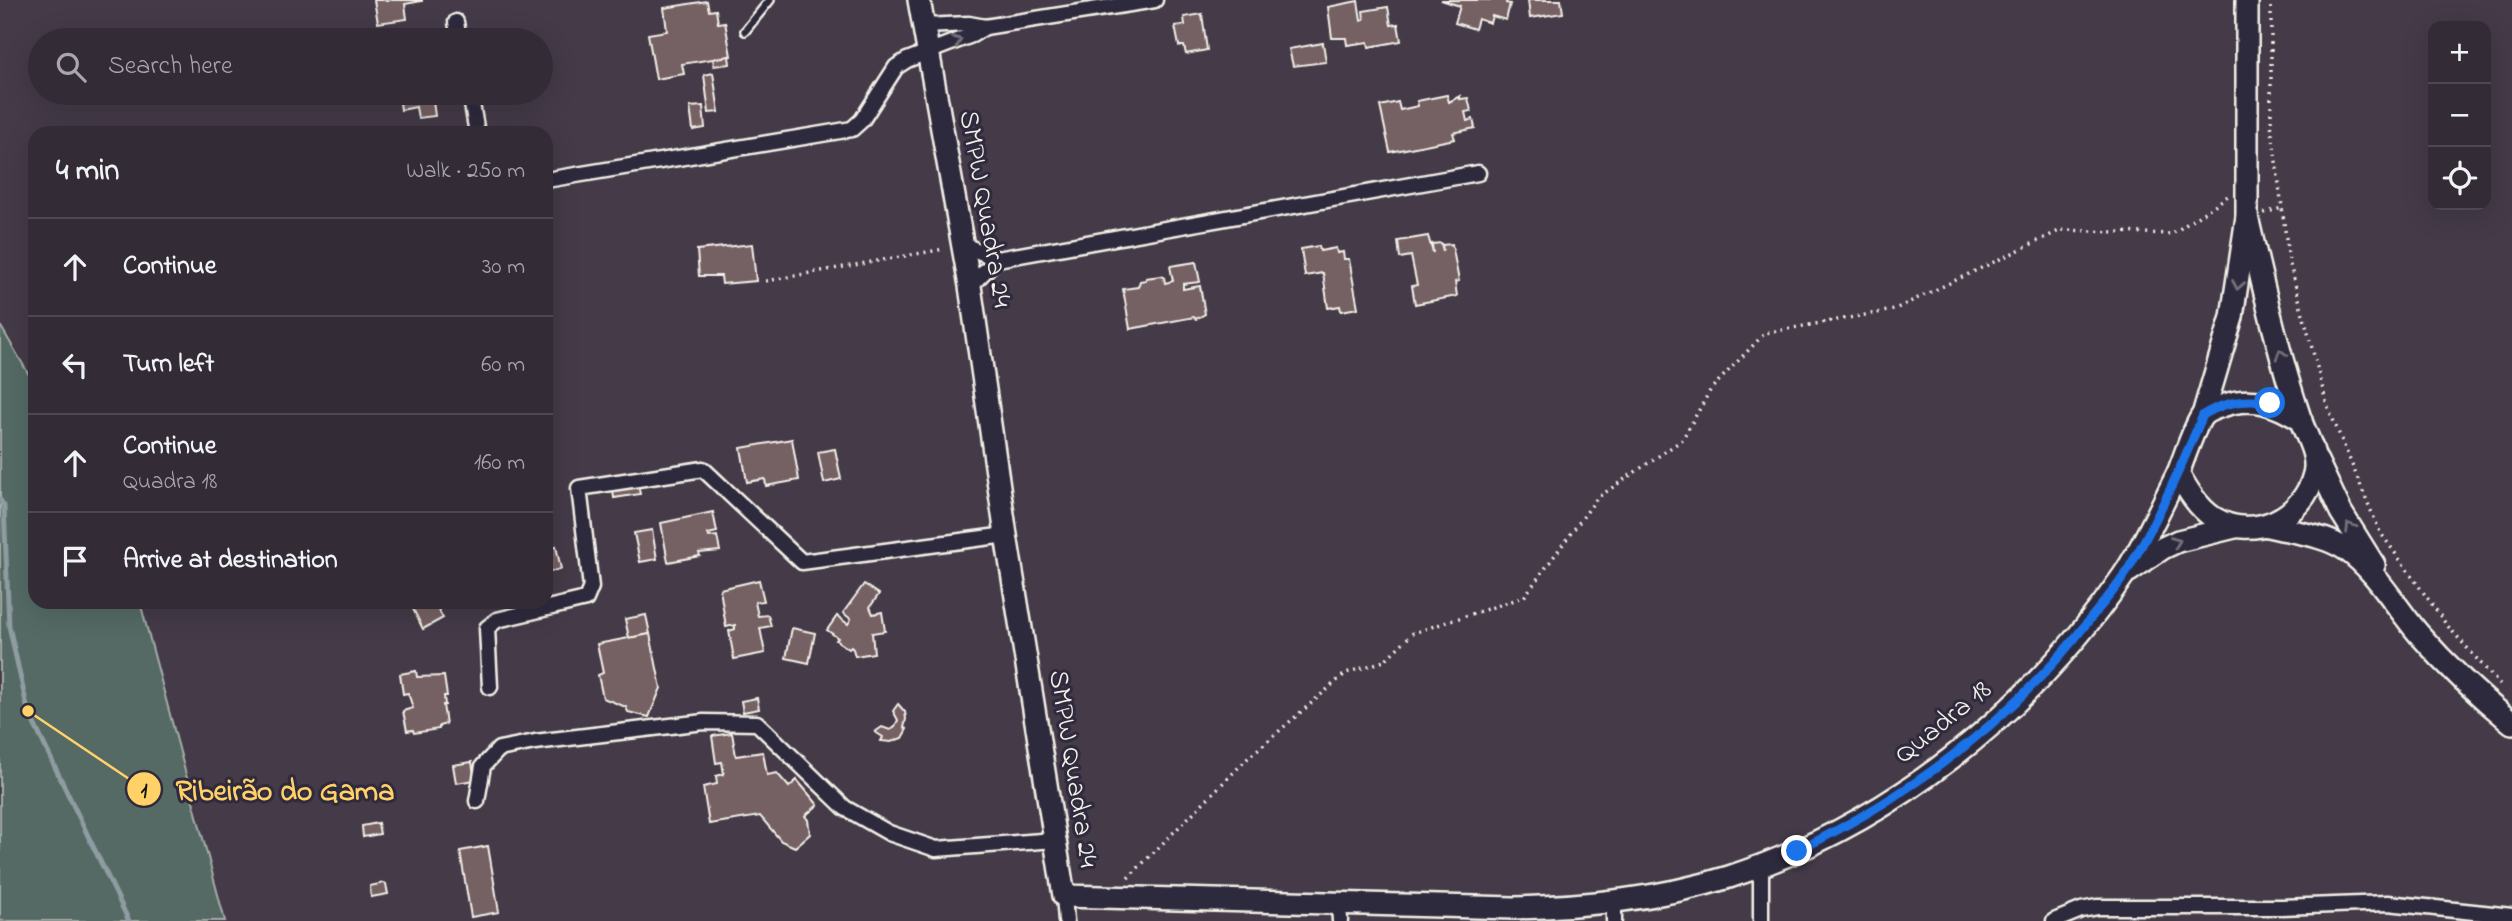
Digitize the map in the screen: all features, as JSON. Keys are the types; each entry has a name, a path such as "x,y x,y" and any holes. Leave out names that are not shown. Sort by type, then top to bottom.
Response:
{"street":[{"name":"SMPW Quadra 24","path":"919,0 964,245 1006,535 1064,896 1340,912 1514,908 1614,911 1760,866"},
{"path":"923,26 969,23 985,27 1155,0"},
{"path":"2125,574 2178,472 2203,415 2232,317 2248,218 2247,0"},
{"path":"456,22 457,28"},
{"path":"553,179 852,129 862,120 896,67 907,60 972,36 985,27"},
{"path":"472,105 476,126"},
{"path":"970,286 997,260 1478,173"},
{"path":"2248,218 2277,342 2316,461 2341,512 2376,568 2383,586"},
{"path":"964,245 997,260"},
{"path":"2203,415 2222,405 2247,400 2270,403 2301,420"},
{"path":"2268,526 2291,512 2301,501 2314,477 2316,461"},
{"path":"553,607 586,599 591,587 579,488 703,469 802,562 1006,535"},
{"path":"2178,472 2187,489 2205,511 2214,519 2235,527"},
{"path":"2125,574 2178,541 2235,527 2268,526 2334,543 2357,558 2383,586 2419,634 2463,680 2512,723"},
{"name":"Quadra 18","path":"1760,866 1797,851 1869,814 1948,761 2008,709 2048,669 2125,574"},
{"path":"490,687 486,628 497,620 544,609"},
{"path":"477,801 483,766 499,749 535,742 704,722 757,723 845,808 889,833 936,849 1055,841"},
{"path":"1760,866 1761,921"},
{"path":"1064,896 1066,921"},
{"path":"2054,921 2081,909 2097,907 2281,907 2389,903 2512,916"}],"lane":[{"path":"745,31 770,0"}],"path":[{"path":"2272,0 2271,123 2289,261 2327,405 2380,532 2446,624 2504,689"},
{"path":"1109,897 1248,758 1346,673 1384,661 1413,633 1524,597 1597,498 1682,440 1711,389 1765,332 1893,310 2061,230 2172,234 2247,183"},
{"path":"766,281 964,245"}],"green space":[{"path":"0,325 28,373 28,609 142,609 225,921 0,921"}],"building":[{"path":"374,0 422,1 405,4 407,19 378,23"},
{"path":"1441,0 1507,0 1506,3 1510,4 1506,20 1492,16 1490,23 1478,19 1475,29 1455,23 1460,6"},
{"path":"1528,0 1561,0 1563,13 1530,18"},
{"path":"707,1 709,11 716,10 718,23 725,22 731,56 682,64 684,74 656,79 648,34 667,31 664,8"},
{"path":"1358,1 1361,20 1364,19 1363,11 1388,7 1391,25 1398,24 1401,41 1369,47 1368,42 1347,45 1346,38 1332,38 1328,7"},
{"path":"1202,14 1207,50 1186,54 1184,46 1179,46 1175,26 1185,25 1184,17"},
{"path":"1323,43 1326,62 1293,66 1289,49"},
{"path":"729,56 730,64 714,66 713,59"},
{"path":"713,73 719,112 709,113 704,75"},
{"path":"1447,95 1449,102 1460,96 1460,99 1468,98 1471,111 1465,112 1467,121 1473,119 1475,128 1453,133 1455,139 1390,152 1380,106 1398,102 1400,110 1418,106 1417,101"},
{"path":"400,105 434,105 435,116 418,118 416,107 401,110"},
{"path":"703,106 705,128 693,130 690,107"},
{"path":"1428,236 1433,253 1432,244 1441,243 1443,251 1442,245 1452,244 1459,281 1455,282 1457,296 1415,304 1412,286 1417,285 1411,256 1400,258 1398,241"},
{"path":"752,244 756,281 722,284 721,276 699,276 697,250"},
{"path":"1319,246 1320,251 1336,248 1337,253 1343,252 1344,259 1349,259 1358,308 1341,311 1340,306 1328,308 1323,273 1305,276 1301,249"},
{"path":"1196,262 1200,282 1183,284 1183,289 1200,286 1205,314 1196,319 1194,317 1130,329 1123,289 1138,287 1140,281 1146,278 1161,276 1164,277 1165,283 1173,281 1170,266"},
{"path":"792,439 799,480 766,486 765,479 747,482 741,448"},
{"path":"835,449 841,479 824,483 818,452"},
{"path":"637,480 640,494 614,498 612,484"},
{"path":"713,512 717,532 708,534 709,537 717,536 720,551 699,553 700,556 668,562 661,523"},
{"path":"652,530 657,559 640,562 634,533"},
{"path":"556,546 561,569 553,571 553,547"},
{"path":"759,580 764,601 755,602 758,616 768,615 771,626 760,628 765,653 734,659 729,631 735,629 735,625 726,627 720,589"},
{"path":"864,584 879,594 870,607 873,614 882,612 885,631 872,633 874,653 855,656 851,647 849,649 836,640 838,638 827,630 837,616 848,624 851,619 843,613"},
{"path":"413,609 438,609 443,618 423,629"},
{"path":"646,615 650,634 629,638 625,619"},
{"path":"792,628 815,633 809,663 786,658"},
{"path":"650,634 661,688 649,717 628,712 626,707 603,698 598,675 603,673 597,644"},
{"path":"416,671 417,677 444,676 447,696 444,696 443,705 446,724 439,726 439,729 414,733 413,730 407,731 403,711 413,708 408,693 403,694 400,674"},
{"path":"757,698 759,709 743,712 741,701"},
{"path":"898,704 905,712 904,728 907,729 902,738 891,742 881,741 883,737 875,732 882,727 890,730 894,728 898,720 893,711"},
{"path":"732,733 736,756 763,752 767,775 777,773 789,787 797,780 818,805 805,816 810,834 795,847 781,841 760,816 709,824 703,787 717,784 716,776 724,774 722,762 716,763 712,736"},
{"path":"472,762 475,780 456,783 453,765"},
{"path":"378,823 380,834 363,837 362,826"},
{"path":"488,846 499,912 471,917 460,851"},
{"path":"384,883 388,894 371,897 370,886"}],"waterway":[{"path":"0,500 4,506 9,626 28,711 129,921"}],"place":[{"name":"Ribeirão do Gama","path":"28,711"}],"route":[{"path":"1797,851 1869,814 1910,787 1948,761 2008,709 2077,636 2125,574 2178,472 2203,415 2234,402 2247,400 2270,403"}]}
